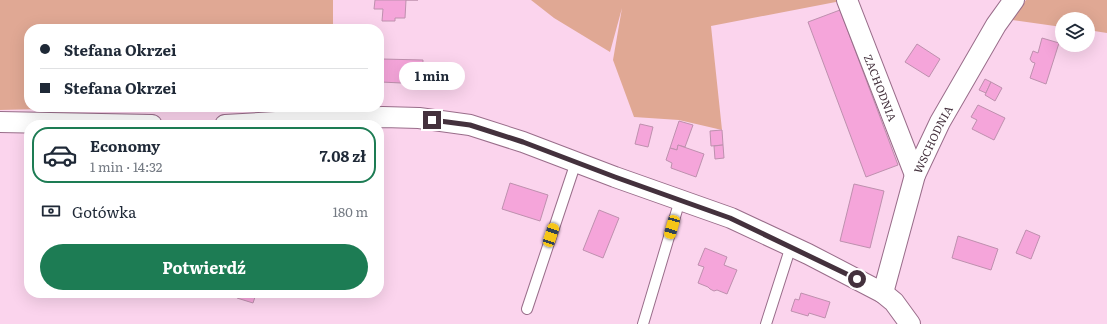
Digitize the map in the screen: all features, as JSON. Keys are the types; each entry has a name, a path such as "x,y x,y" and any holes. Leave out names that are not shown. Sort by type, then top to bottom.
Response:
{"street":[{"name":"ZACHODNIA","path":"847,0 915,175"},
{"name":"WSCHODNIA","path":"883,293 915,175 940,122 996,25 1014,0"},
{"path":"304,120 383,117 420,118 470,125 523,142 730,218 791,246 883,293 894,302 910,324"},
{"path":"0,122 24,122"}],"lane":[{"path":"527,309 576,162"},
{"path":"644,324 680,200"},
{"path":"766,324 791,246"}],"shaded area":[{"path":"0,0 333,0 333,24 24,24 24,109 0,110"},
{"path":"531,0 841,1 711,26 722,130 679,120 634,117 613,60 622,8 610,52 554,18"},
{"path":"1026,0 1107,0 1107,33 1095,31 1095,12 1055,12 1055,26 1012,20"}],"building":[{"path":"375,0 406,0 405,18 395,18 395,21 382,21 383,9 374,9"},
{"path":"840,10 898,165 866,177 808,22"},
{"path":"1042,38 1055,42 1056,52 1046,84 1030,78 1035,63 1030,59 1033,51 1038,53"},
{"path":"917,44 940,59 929,77 905,62"},
{"path":"384,59 423,60 422,84 384,82"},
{"path":"985,79 991,82 986,93 979,90"},
{"path":"991,82 1002,88 995,101 985,95"},
{"path":"978,105 1005,118 994,140 972,129 977,120 971,117"},
{"path":"679,121 693,125 685,147 678,145 677,150 670,148"},
{"path":"640,124 653,127 648,147 635,144"},
{"path":"722,130 723,145 711,146 710,131"},
{"path":"678,145 704,154 696,177 671,168 672,163 666,160 670,148 677,150"},
{"path":"723,145 724,158 715,159 714,146"},
{"path":"510,183 548,195 540,221 502,209"},
{"path":"854,184 884,191 870,248 840,241"},
{"path":"599,210 619,218 603,258 583,250"},
{"path":"1026,230 1040,236 1031,259 1016,253"},
{"path":"958,236 998,249 991,270 952,258"},
{"path":"705,248 727,257 724,265 737,270 727,294 717,290 714,291 698,283 704,267 698,265"},
{"path":"801,293 830,302 825,318 809,313 808,316 791,311 795,299 799,300"},
{"path":"237,298 255,298 253,303"}],"route":[{"path":"432,120 470,125 523,142 730,218 808,254 857,279"}]}
